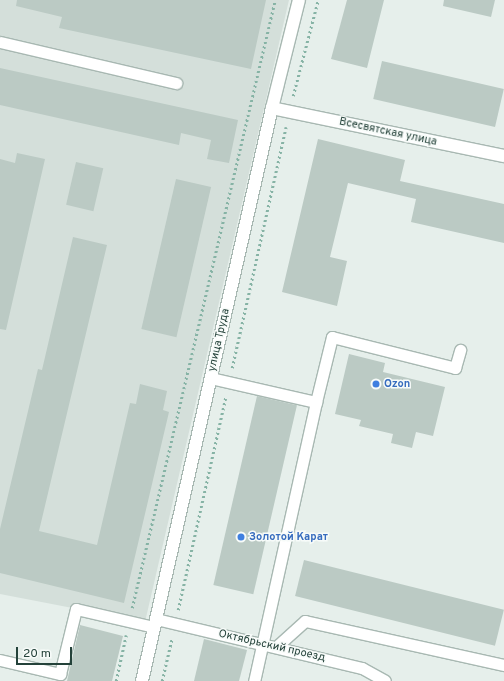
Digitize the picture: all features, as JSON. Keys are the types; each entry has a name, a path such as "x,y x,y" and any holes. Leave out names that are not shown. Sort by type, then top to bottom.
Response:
{"street":[{"name":"улица Труда","path":"142,681 272,108 299,0"},
{"name":"Всесвятская улица","path":"272,108 504,156"}],"lane":[{"path":"0,42 176,83"},
{"path":"254,681 261,644 332,337 455,368 460,350"},
{"path":"210,378 316,402"},
{"name":"Октябрьский проезд","path":"0,660 60,674 76,609 129,622 155,623 276,647 362,668 385,681"},
{"path":"276,647 305,621 504,665"}],"path":[{"path":"116,681 275,0"},
{"path":"289,112 318,0"}],"shaded area":[{"path":"0,0 289,0 145,622 0,594"}],"building":[{"path":"17,0 266,0 251,69 59,28 62,17 16,6"},
{"path":"347,0 384,0 367,68 331,59"},
{"path":"444,0 495,0 491,17 443,6"},
{"path":"382,61 504,89 495,127 373,99"},
{"path":"0,68 238,120 229,163 207,159 211,140 181,133 179,145 0,105"},
{"path":"318,139 405,160 400,181 504,204 504,243 411,222 416,199 348,183 330,257 347,261 337,306 282,292"},
{"path":"17,153 45,159 6,330 0,329 0,159 15,163"},
{"path":"76,162 103,168 93,211 66,205"},
{"path":"176,179 211,187 176,337 141,329"},
{"path":"73,237 107,245 39,531 97,545 130,403 136,404 140,384 167,391 163,410 169,412 124,603 0,573 0,529 38,369 42,370"},
{"path":"349,354 385,363 383,372 445,387 433,436 416,432 412,448 391,443 393,434 359,426 361,420 335,414"},
{"path":"257,396 297,405 253,594 213,585"},
{"path":"304,560 504,610 495,646 295,596"},
{"path":"80,625 123,636 112,681 67,681"},
{"path":"204,639 247,650 239,681 194,681"}],"place":[{"name":"Ozon","path":"376,384"},
{"name":"Золотой Карат","path":"241,537"}]}
